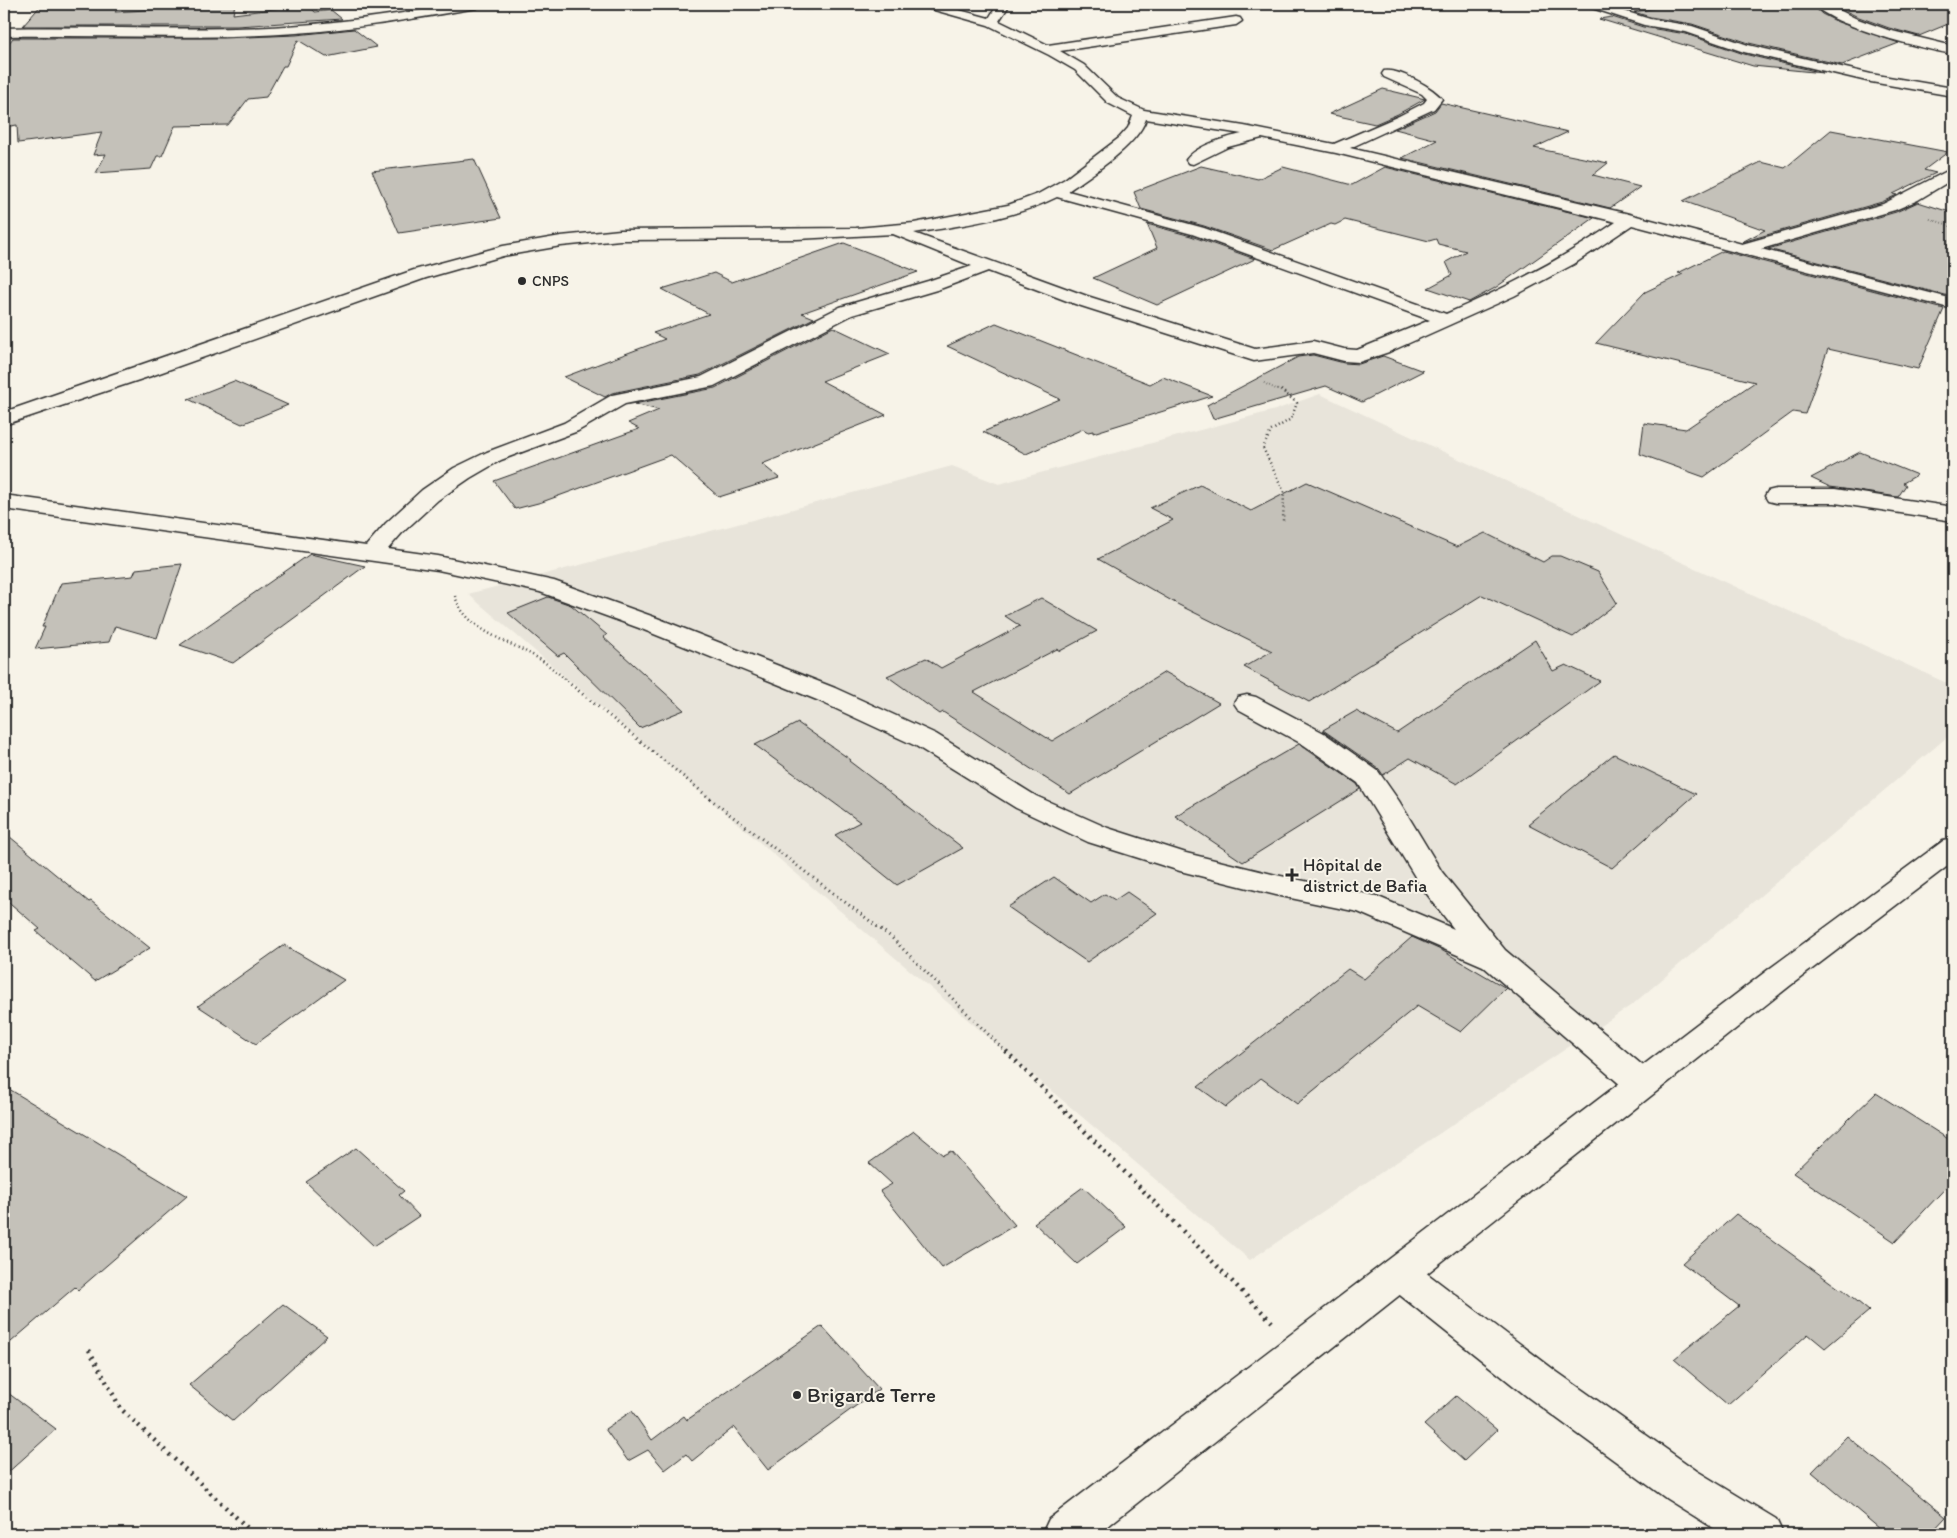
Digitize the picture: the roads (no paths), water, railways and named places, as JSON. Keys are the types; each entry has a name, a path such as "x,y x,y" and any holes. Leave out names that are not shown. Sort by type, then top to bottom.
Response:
{"street":[{"path":"4,32 272,31 478,4"},
{"path":"924,4 992,22 1048,49 1090,76 1111,100 1141,114 1266,134 1336,149 1625,218 1953,304"},
{"path":"992,22 1004,4"},
{"path":"1590,4 1642,20 1694,30 1744,48 1871,78 1953,92"},
{"path":"1819,4 1851,20 1898,38 1953,50"},
{"path":"1048,49 1170,32 1236,20"},
{"path":"1336,149 1404,119 1429,106 1435,99 1427,91 1389,74"},
{"path":"4,419 114,383 396,282 498,252 544,242 632,233 798,233 891,230 927,226 999,212 1055,192 1112,151 1132,134 1138,126 1141,114"},
{"path":"1193,160 1208,150 1231,140 1266,134"},
{"path":"1743,249 1889,207 1912,197 1953,173"},
{"path":"1055,192 1198,231 1446,320"},
{"path":"891,230 1081,300 1254,355 1313,348 1344,355 1359,356 1446,320 1525,283 1578,254 1625,223 1625,218"},
{"path":"371,554 394,528 430,495 462,473 494,456 571,427 619,399 707,382 846,311 934,285 990,265"},
{"path":"1776,496 1835,496 1953,514"},
{"path":"4,502 438,563 546,586 657,627 826,694 926,740 1026,802 1098,835 1180,861 1276,885 1365,903 1494,958"},
{"path":"1247,703 1314,738 1368,777 1386,801 1431,878 1494,958 1642,1084"},
{"path":"1064,1534 1780,977 1953,848"},
{"path":"1399,1274 1543,1385 1682,1485 1761,1534"}],"place":[{"name":"CNPS","path":"522,281"},
{"name":"Hôpital de district de Bafia","path":"1292,875"},
{"name":"Brigarde Terre","path":"797,1395"}]}
